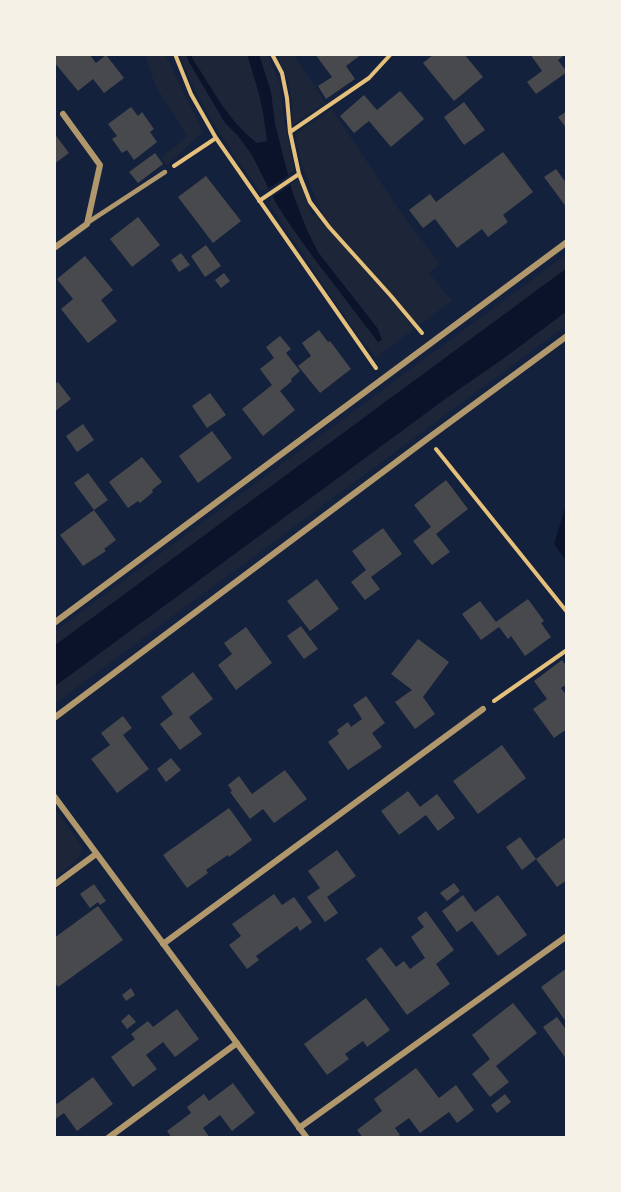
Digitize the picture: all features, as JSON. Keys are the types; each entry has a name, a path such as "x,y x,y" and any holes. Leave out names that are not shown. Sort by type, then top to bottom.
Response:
{"street":[{"path":"54,248 87,224 99,165 63,114"},
{"path":"54,623 567,242"},
{"path":"54,718 427,438 567,336"},
{"path":"163,944 483,709"},
{"path":"54,796 307,1138"},
{"path":"54,885 96,854"},
{"path":"299,1128 567,936"},
{"path":"108,1138 237,1043"}],"lane":[{"path":"87,224 165,172"}],"path":[{"path":"175,54 191,94 216,138 384,379"},
{"path":"272,54 282,73 290,132 299,174 310,202 431,344"},
{"path":"290,132 369,78 391,54"},
{"path":"165,172 216,138"},
{"path":"259,201 299,174"},
{"path":"427,438 567,612"},
{"path":"483,709 567,650"}],"shaded area":[{"path":"145,54 165,54 203,132 166,165 161,158 187,136 155,85"},
{"path":"179,54 267,54 280,84 294,171 260,191 215,125 195,90"},
{"path":"186,54 192,54 192,58 237,125 257,143 267,141 259,94 248,57 245,54 259,54 271,92 275,124 293,194 307,230 318,252 378,329 382,340 378,342 288,222 252,155 225,123"},
{"path":"276,54 293,54 326,103 293,124 292,101 287,77"},
{"path":"332,109 401,213 440,264 429,273 452,301 376,357 360,339 269,204 271,198 296,181 300,182 312,215 323,214 303,169 295,134"},
{"path":"567,254 567,325 54,704 54,632"},
{"path":"567,268 567,311 54,687 54,646"},
{"path":"565,508 567,509 567,562 554,544"},
{"path":"54,807 82,847 76,861 54,877"}],"pier":[{"path":"291,174 293,183 271,198 266,190"}],"building":[{"path":"54,54 89,54 96,63 106,55 124,78 104,93 93,79 78,91 54,62"},
{"path":"315,54 362,54 346,66 355,79 326,99 318,86 332,77"},
{"path":"434,54 464,54 483,77 454,101 423,63"},
{"path":"530,54 566,54 558,60 567,72 536,94 527,82 542,71"},
{"path":"400,91 424,119 391,147 369,121 354,133 340,116 364,95 377,110"},
{"path":"464,102 485,130 464,145 444,117"},
{"path":"131,107 138,116 142,112 154,129 150,132 157,142 134,160 127,150 122,153 112,139 117,136 108,124"},
{"path":"567,111 567,129 558,117"},
{"path":"54,133 69,153 54,164"},
{"path":"503,152 533,192 503,215 508,222 488,237 482,229 457,248 435,219 423,228 409,210 430,194 436,202"},
{"path":"155,153 163,164 138,183 129,172"},
{"path":"556,169 567,184 567,208 544,177"},
{"path":"206,176 241,221 213,243 178,197"},
{"path":"138,217 160,245 132,267 110,239"},
{"path":"206,245 221,266 205,277 191,256"},
{"path":"181,253 190,265 179,272 171,260"},
{"path":"85,256 113,290 101,300 117,321 88,343 61,309 73,299 57,279"},
{"path":"224,273 230,281 221,288 215,280"},
{"path":"319,330 351,369 320,393 298,366 311,356 302,343"},
{"path":"280,336 291,349 286,353 300,371 280,391 295,410 263,436 242,409 272,385 260,369 274,358 266,347"},
{"path":"58,382 71,399 54,412 54,385"},
{"path":"210,393 226,415 207,428 192,406"},
{"path":"83,424 94,440 77,452 66,436"},
{"path":"212,431 232,458 198,483 179,456"},
{"path":"142,457 162,482 140,503 138,501 128,508 109,482"},
{"path":"88,473 108,500 94,510 74,483"},
{"path":"446,480 468,509 436,534 450,552 432,565 413,541 431,527 414,505"},
{"path":"94,510 116,540 104,549 106,551 83,566 60,535"},
{"path":"383,528 402,554 371,577 380,589 365,600 351,582 366,570 352,551"},
{"path":"317,579 339,609 310,631 287,601"},
{"path":"528,599 544,621 541,623 551,637 525,656 511,636 508,639 499,627 481,640 462,614 480,601 496,622"},
{"path":"301,626 318,649 304,659 287,636"},
{"path":"246,627 272,663 236,690 218,665 232,654 224,643"},
{"path":"418,639 449,662 423,697 435,714 415,729 395,702 412,690 391,674"},
{"path":"562,660 567,667 567,684 561,688 567,696 567,729 554,738 533,709 547,699 534,681"},
{"path":"193,672 213,699 189,717 202,734 180,750 160,724 173,714 161,697"},
{"path":"366,696 385,723 372,733 382,747 348,770 328,742 339,734 337,730 348,722 351,727 362,719 353,705"},
{"path":"123,716 132,728 123,735 149,769 117,793 91,759 110,745 101,733"},
{"path":"502,745 526,778 478,814 453,781"},
{"path":"171,758 181,770 166,782 157,769"},
{"path":"285,770 307,799 274,823 263,809 250,819 230,792 232,791 228,785 239,776 252,794"},
{"path":"408,791 420,807 437,794 455,818 438,831 426,815 399,835 381,811"},
{"path":"229,808 252,840 206,870 208,873 187,888 163,855"},
{"path":"567,836 567,880 557,887 536,859"},
{"path":"520,837 536,859 522,870 506,847"},
{"path":"337,850 356,876 327,897 338,913 325,922 307,897 320,888 308,871"},
{"path":"454,883 460,891 447,901 440,893"},
{"path":"94,884 106,901 100,905 98,902 90,908 80,894"},
{"path":"274,894 282,905 294,897 312,922 300,931 297,926 256,956 259,960 247,969 229,945 241,936 232,924"},
{"path":"463,895 475,912 498,895 527,935 498,956 472,921 457,932 442,911"},
{"path":"98,906 123,940 58,987 54,982 54,938"},
{"path":"426,911 454,950 436,964 450,984 407,1015 366,959 381,947 396,967 404,961 410,969 425,958 411,937 424,927 417,918"},
{"path":"567,968 567,1023 541,987"},
{"path":"131,988 135,995 126,1001 122,995"},
{"path":"366,998 390,1030 367,1047 363,1041 345,1054 349,1059 327,1075 304,1044"},
{"path":"513,1003 537,1033 496,1066 509,1082 490,1097 472,1074 490,1059 472,1035"},
{"path":"177,1009 199,1039 175,1057 163,1042 146,1055 157,1069 133,1087 111,1057 135,1039 131,1034 148,1021 153,1027"},
{"path":"129,1014 136,1022 127,1029 121,1021"},
{"path":"557,1017 567,1031 567,1060 543,1027"},
{"path":"416,1068 439,1098 456,1085 474,1110 457,1123 449,1112 420,1133 409,1118 395,1128 400,1135 396,1138 363,1138 357,1130 382,1111 374,1099"},
{"path":"93,1077 113,1104 77,1131 64,1113 54,1120 54,1100 57,1104"},
{"path":"233,1083 255,1113 232,1131 220,1115 203,1128 210,1138 172,1138 167,1131 191,1113 187,1107 204,1094 209,1101"},
{"path":"505,1094 511,1102 497,1113 491,1105"}]}
